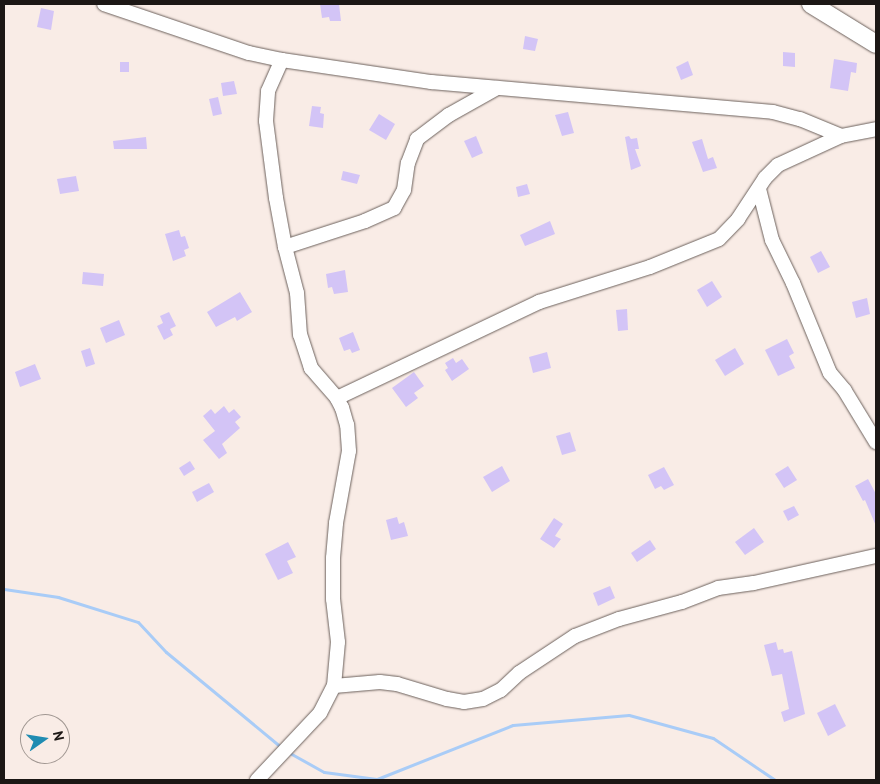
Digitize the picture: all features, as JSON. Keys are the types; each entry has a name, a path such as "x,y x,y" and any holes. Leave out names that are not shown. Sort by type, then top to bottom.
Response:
{"main road":[{"path":"811,4 876,44"}],"street":[{"path":"104,4 240,50 282,60 431,82 773,112 800,119 841,136"},
{"path":"257,780 320,713 334,686 338,642 333,599 333,558 336,522 349,451 347,425 337,398 319,380 306,356 300,335 297,293 285,247 266,121 268,91 282,60"},
{"path":"285,247 365,221 394,208 404,190 408,163 417,139 449,115 497,88"},
{"path":"337,398 540,302 650,267 719,239 738,219 765,178 778,165 841,136 876,129"},
{"path":"759,189 772,240 793,283 830,373 846,391 876,442"},
{"path":"334,686 380,682 397,684 446,699 464,702 482,699 501,690 519,672 575,636 619,619 682,602 718,588 754,583 876,556"}],"building":[{"path":"320,4 339,4 341,21 330,21 329,17 322,18"},
{"path":"41,8 54,11 51,30 37,27"},
{"path":"525,36 538,39 535,51 523,49"},
{"path":"783,52 795,53 795,67 783,66"},
{"path":"834,59 857,63 856,73 851,72 848,91 830,88"},
{"path":"688,61 693,75 681,80 676,67"},
{"path":"120,62 129,62 129,72 120,72"},
{"path":"234,81 237,94 223,96 221,83"},
{"path":"218,97 222,114 213,116 209,99"},
{"path":"312,106 321,107 320,113 324,114 323,128 309,126"},
{"path":"568,112 574,133 562,136 555,115"},
{"path":"379,114 395,124 386,140 369,130"},
{"path":"476,136 483,153 472,158 464,141"},
{"path":"629,136 631,139 637,138 639,149 635,149 641,166 631,170 625,137"},
{"path":"146,137 147,149 114,149 113,141"},
{"path":"702,139 708,159 713,157 717,168 703,172 692,142"},
{"path":"343,171 360,175 357,184 341,180"},
{"path":"76,176 79,191 60,194 57,179"},
{"path":"527,184 530,194 518,197 516,187"},
{"path":"550,221 555,234 525,246 520,235"},
{"path":"179,230 181,237 185,236 189,248 184,250 186,256 173,261 165,234"},
{"path":"821,251 830,267 818,273 810,257"},
{"path":"345,270 348,292 334,294 332,287 328,288 326,274"},
{"path":"83,272 104,274 103,286 82,284"},
{"path":"712,281 722,297 707,307 697,290"},
{"path":"240,292 252,312 237,321 235,317 216,327 207,312"},
{"path":"867,298 870,314 856,318 852,302"},
{"path":"627,309 628,330 618,331 616,310"},
{"path":"169,312 176,326 170,329 173,335 164,340 157,326 163,323 160,316"},
{"path":"119,320 125,335 106,343 100,328"},
{"path":"353,332 360,350 352,353 350,349 344,351 339,338"},
{"path":"787,339 794,353 789,356 795,368 778,376 765,350"},
{"path":"90,348 95,364 86,367 81,351"},
{"path":"735,348 744,364 725,376 715,360"},
{"path":"547,352 551,368 533,373 529,357"},
{"path":"453,358 456,363 462,359 469,369 452,381 445,370 448,368 445,363"},
{"path":"35,364 41,379 20,387 15,372"},
{"path":"414,372 424,386 414,393 418,398 406,407 392,388"},
{"path":"224,406 229,413 234,409 241,417 235,422 240,428 222,444 227,453 219,459 203,440 215,431 203,416 211,409 215,414"},
{"path":"570,432 576,451 562,455 556,436"},
{"path":"190,461 195,469 184,476 179,468"},
{"path":"502,466 510,481 492,492 483,477"},
{"path":"788,466 797,480 784,488 775,474"},
{"path":"664,467 674,485 664,490 661,486 655,489 648,475"},
{"path":"868,479 876,494 876,526 865,500 863,501 855,486"},
{"path":"209,483 214,492 197,502 192,492"},
{"path":"794,506 799,515 788,521 783,511"},
{"path":"397,517 399,524 404,522 408,536 391,540 386,520"},
{"path":"554,518 563,524 555,536 561,539 554,548 540,539"},
{"path":"754,528 764,542 745,555 735,542"},
{"path":"650,540 656,549 637,562 631,553"},
{"path":"288,542 296,557 287,561 293,573 278,580 265,554"},
{"path":"610,586 615,598 598,606 593,593"},
{"path":"776,642 778,650 783,649 784,653 792,651 805,714 784,722 781,712 789,709 782,674 772,676 764,645"},
{"path":"835,704 846,726 828,736 817,713"}],"waterway":[{"path":"4,589 58,597 138,622 166,652 281,747"},
{"path":"288,752 324,772 377,779 513,725 629,715 713,738 775,780"}]}
